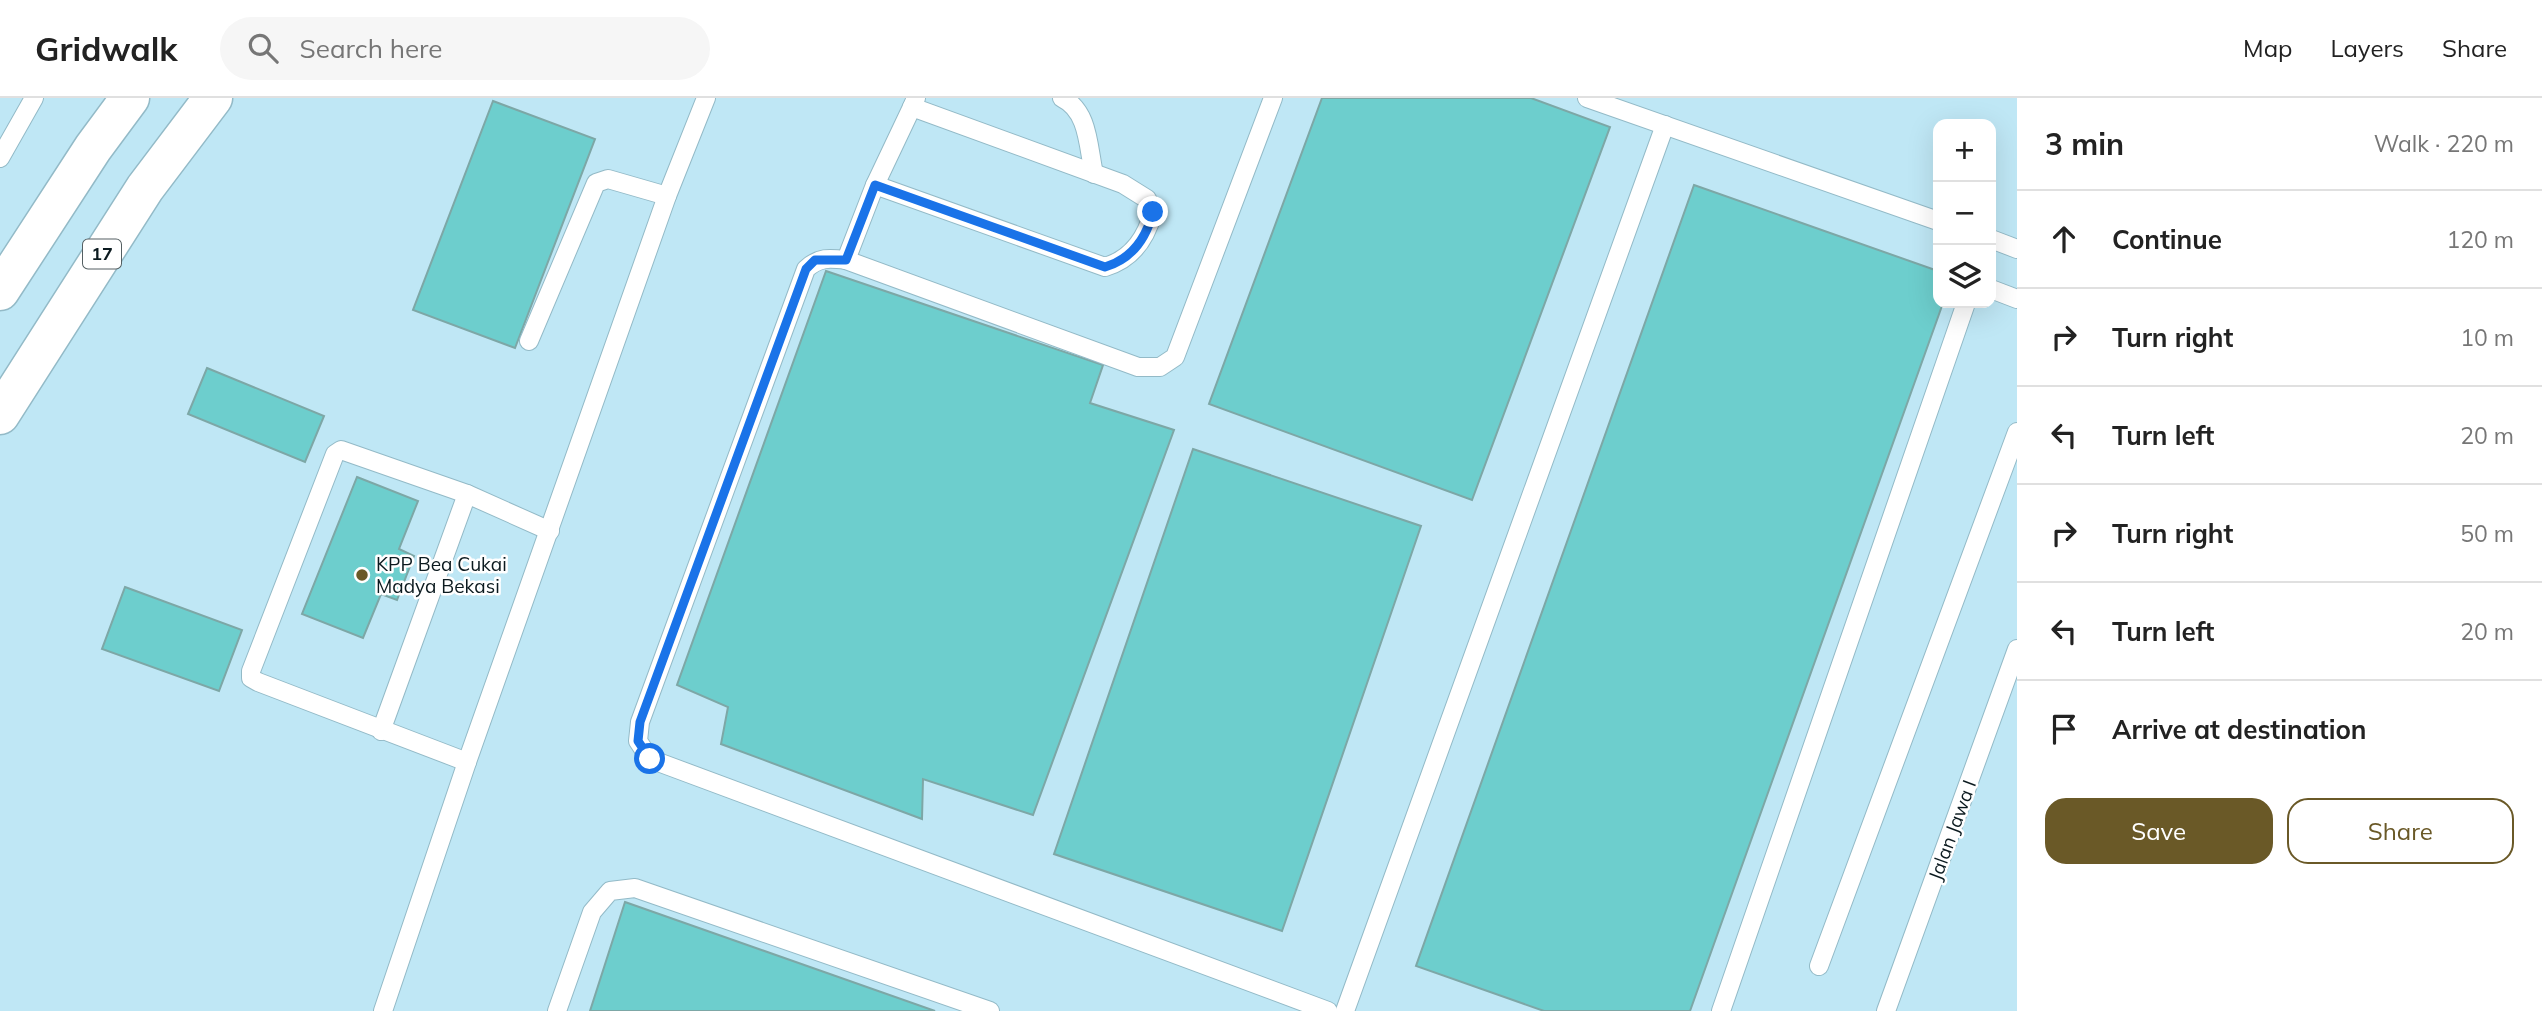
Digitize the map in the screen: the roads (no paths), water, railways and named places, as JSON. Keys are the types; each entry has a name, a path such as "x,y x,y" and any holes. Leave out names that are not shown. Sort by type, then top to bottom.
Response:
{"highway":[{"path":"0,290 93,148 130,98"},
{"name":"17","path":"0,415 145,188 213,98"}],"lane":[{"path":"0,158 34,98"},
{"path":"383,1011 467,762 667,196 706,98"},
{"path":"1062,98 1074,104 1081,113 1094,174"},
{"path":"1273,98 1175,357 1160,367 1138,367 846,260 815,260 806,269 640,722 638,741 650,759 1328,1011"},
{"path":"1587,98 1933,219"},
{"path":"846,260 875,185 914,103 1123,184 1147,199 1153,212 1150,225 1133,254 1105,267 875,185"},
{"path":"1345,1011 1665,125"},
{"path":"529,341 596,183 608,179 667,196"},
{"path":"1996,241 2017,249"},
{"path":"1996,291 2017,299"},
{"path":"1721,1011 1964,308"},
{"path":"1819,966 2017,432"},
{"path":"467,762 258,682 251,678 251,671 335,454 348,450 467,495 550,531"},
{"path":"381,731 467,495"},
{"name":"Jalan Jawa I","path":"1886,1011 2017,649"},
{"path":"557,1011 592,912 610,891 635,888 990,1011"}],"place":[{"name":"KPP Bea Cukai Madya Bekasi","path":"362,575"}]}
